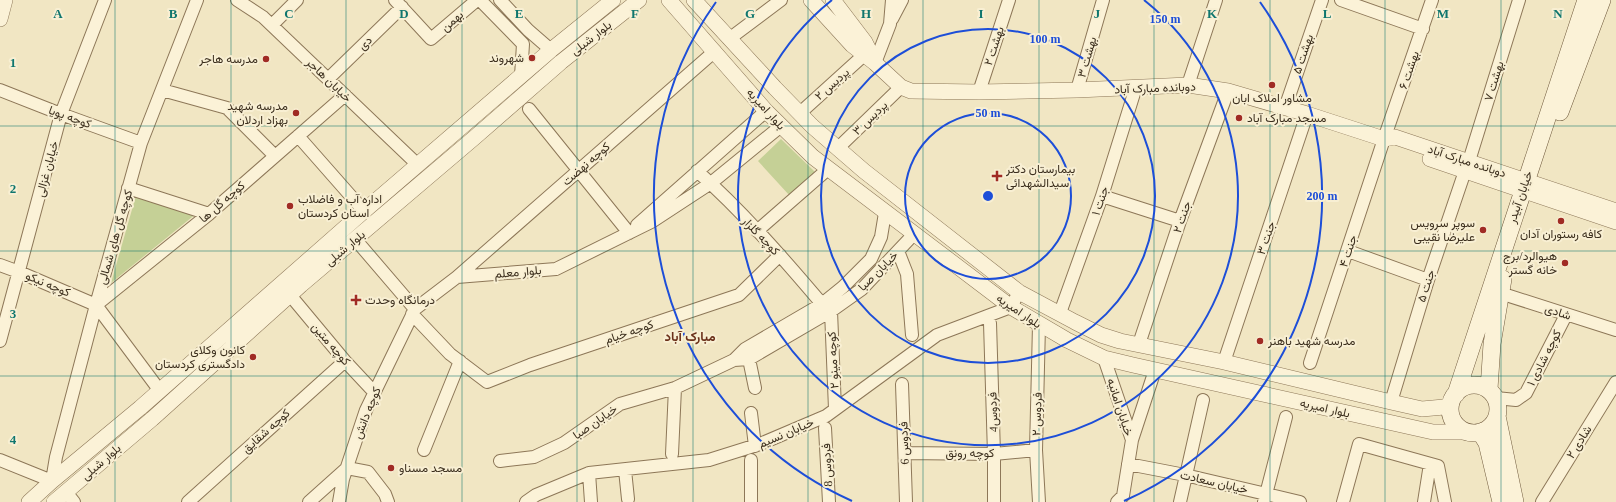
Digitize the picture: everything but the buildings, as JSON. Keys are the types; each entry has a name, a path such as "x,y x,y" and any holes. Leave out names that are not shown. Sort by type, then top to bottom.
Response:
{"main road":[{"name":"خیابان آبیدر","path":"1492,394 1492,344 1503,277 1528,187 1586,0"},
{"name":"خیابان آبیدر","path":"1453,399 1528,187 1602,0"},
{"path":"1475,385 1492,394 1498,410 1497,416 1493,423 1487,429 1474,432 1461,429 1452,418 1453,399 1461,389 1475,385"},
{"path":"1497,416 1515,502"},
{"path":"1474,432 1487,443 1501,502"}],"street":[{"path":"0,19 5,0"},
{"name":"خیابان غزالی","path":"0,341 61,114 105,0"},
{"name":"کوچه گل های شمالی","path":"52,481 56,457 96,305 141,143 197,0"},
{"name":"خیابان هاجر","path":"237,0 263,17 272,25 418,166"},
{"path":"272,25 297,0"},
{"path":"478,0 523,44 521,76"},
{"name":"بهمن","path":"398,4 431,40 478,0"},
{"path":"500,0 528,30 551,50"},
{"name":"بلوار شبلی","path":"29,502 160,391 364,211 551,50 613,0"},
{"name":"بلوار شبلی","path":"65,499 290,295 561,62 639,0"},
{"name":"بلوار امیریه","path":"669,0 766,111 813,157 1011,307 1039,325 1104,358 1433,432 1474,432"},
{"name":"بلوار امیریه","path":"694,0 800,113 838,148 864,171 1019,292 1101,335 1120,341 1224,362 1422,409 1439,408 1453,399"},
{"path":"729,38 780,0"},
{"path":"811,0 852,45 902,88"},
{"path":"833,0 865,42 870,59"},
{"path":"890,24 892,0"},
{"path":"870,59 902,0"},
{"name":"بهشت ۲","path":"979,92 1008,0"},
{"name":"بهشت ۳","path":"1077,90 1103,0"},
{"path":"1188,85 1216,0"},
{"name":"بهشت ۵","path":"1285,108 1322,0"},
{"path":"1341,0 1423,29"},
{"name":"بهشت ۶","path":"1384,139 1432,0"},
{"name":"بهشت ۷","path":"1467,166 1519,0"},
{"name":"دی","path":"328,79 398,4"},
{"name":"کوچه نهضت","path":"457,277 715,51"},
{"name":"پردیس ۲","path":"800,113 870,59"},
{"name":"دوبانده مبارک آباد","path":"902,88 911,91 979,92 1077,90 1188,85 1228,90 1384,139 1395,138 1467,166 1528,187"},
{"name":"جنت ۱","path":"1060,313 1102,196 1136,87"},
{"name":"پردیس ۳","path":"838,148 902,88"},
{"name":"کوچه پویا","path":"0,90 141,143"},
{"path":"162,90 227,108 275,156"},
{"name":"جنت ۲","path":"1139,344 1180,220 1228,90"},
{"name":"کوچه گل ها","path":"96,305 209,214 345,95"},
{"path":"529,109 629,233"},
{"name":"بلوار معلم","path":"629,233 766,111"},
{"name":"جنت ۳","path":"1224,362 1307,114"},
{"name":"بلوار معلم","path":"457,277 556,269 653,221 711,184 781,126"},
{"path":"298,136 364,211"},
{"name":"جنت ۴","path":"1310,363 1348,252 1384,139"},
{"name":"جنت ۵","path":"1391,402 1428,280 1467,166"},
{"path":"757,231 828,169"},
{"name":"کوچه گلزار","path":"697,171 780,255 826,307"},
{"path":"852,187 864,171"},
{"path":"1528,187 1616,211"},
{"path":"1528,187 1616,222"},
{"path":"128,188 209,214"},
{"path":"1102,196 1180,220"},
{"name":"خیابان صبا","path":"734,360 749,359 826,307 843,287 871,259 881,237 885,213"},
{"name":"خیابان صبا","path":"500,461 534,457 564,444 620,404 675,388 734,360 745,349 862,289 914,234"},
{"path":"355,239 450,354 460,361 424,450"},
{"path":"898,252 907,274 912,335"},
{"path":"1348,252 1428,280"},
{"name":"کوچه خیام","path":"460,361 487,382 530,365 739,295 780,255"},
{"name":"کوچه نیکو","path":"0,265 96,305"},
{"path":"414,311 457,277"},
{"path":"1011,307 1019,292"},
{"name":"شادی","path":"1500,293 1616,330"},
{"name":"کوچه متین","path":"290,295 345,361 374,392"},
{"path":"96,305 160,391"},
{"name":"کوچه مینو ۲","path":"826,307 835,409"},
{"name":"خیابان نسیم","path":"531,499 589,473 709,460 756,446 826,416 937,335 1011,307"},
{"name":"کوچه دانش","path":"339,502 347,468 366,410 414,311"},
{"name":"کوچه شادی ۱","path":"1492,394 1516,400 1526,393 1566,315"},
{"name":"فردوس4","path":"990,323 994,502"},
{"name":"فردوس ۲","path":"1039,325 1036,450 1039,502"},
{"name":"خیابان امانیه","path":"1104,358 1132,440 1123,496 1118,502"},
{"path":"749,359 755,388"},
{"name":"کوچه شقایق","path":"188,502 345,361"},
{"path":"1132,440 1155,370"},
{"name":"شادی ۲","path":"1542,502 1616,382"},
{"name":"فردوس 6","path":"902,384 906,502"},
{"path":"672,454 675,388"},
{"path":"1180,502 1203,400"},
{"path":"751,413 756,446"},
{"path":"1265,498 1286,417"},
{"name":"فردوس 8","path":"825,428 830,502"},
{"path":"1344,502 1359,444 1438,466 1445,502"},
{"name":"کوچه رونق","path":"905,453 994,454 1036,450"},
{"path":"0,460 52,481 65,499"},
{"path":"750,502 751,460"},
{"name":"خیابان سعادت","path":"1128,464 1185,475 1265,498 1300,502"},
{"path":"1424,502 1430,464"},
{"path":"309,502 347,468 368,472 385,494 388,502"},
{"path":"625,470 628,499"},
{"path":"589,473 591,502"}],"green space":[{"path":"781,139 815,172 790,196 758,161"},
{"path":"137,192 197,213 111,283"}],"place":[{"name":"شهروند","path":"532,58"},
{"name":"مدرسه هاجر","path":"266,59"},
{"name":"مشاور املاک ابان","path":"1272,85"},
{"name":"مدرسه شهید بهزاد اردلان","path":"296,113"},
{"name":"مسجد مبارک آباد","path":"1239,118"},
{"name":"بیمارستان دکتر سیدالشهدائی","path":"997,176"},
{"name":"اداره آب و فاضلاب استان کردستان","path":"290,206"},
{"name":"کافه رستوران آدان","path":"1561,221"},
{"name":"سوپر سرویس علیرضا نقیبی","path":"1483,230"},
{"name":"هیوالرد/برج خانه گستر","path":"1565,263"},
{"name":"درمانگاه وحدت","path":"356,300"},
{"name":"مدرسه شهید باهنر","path":"1260,341"},
{"name":"کانون وکلای دادگستری کردستان","path":"253,357"},
{"name":"مسجد مسناو","path":"391,468"}],"district":[{"name":"مبارک آباد","path":"690,336"}]}
